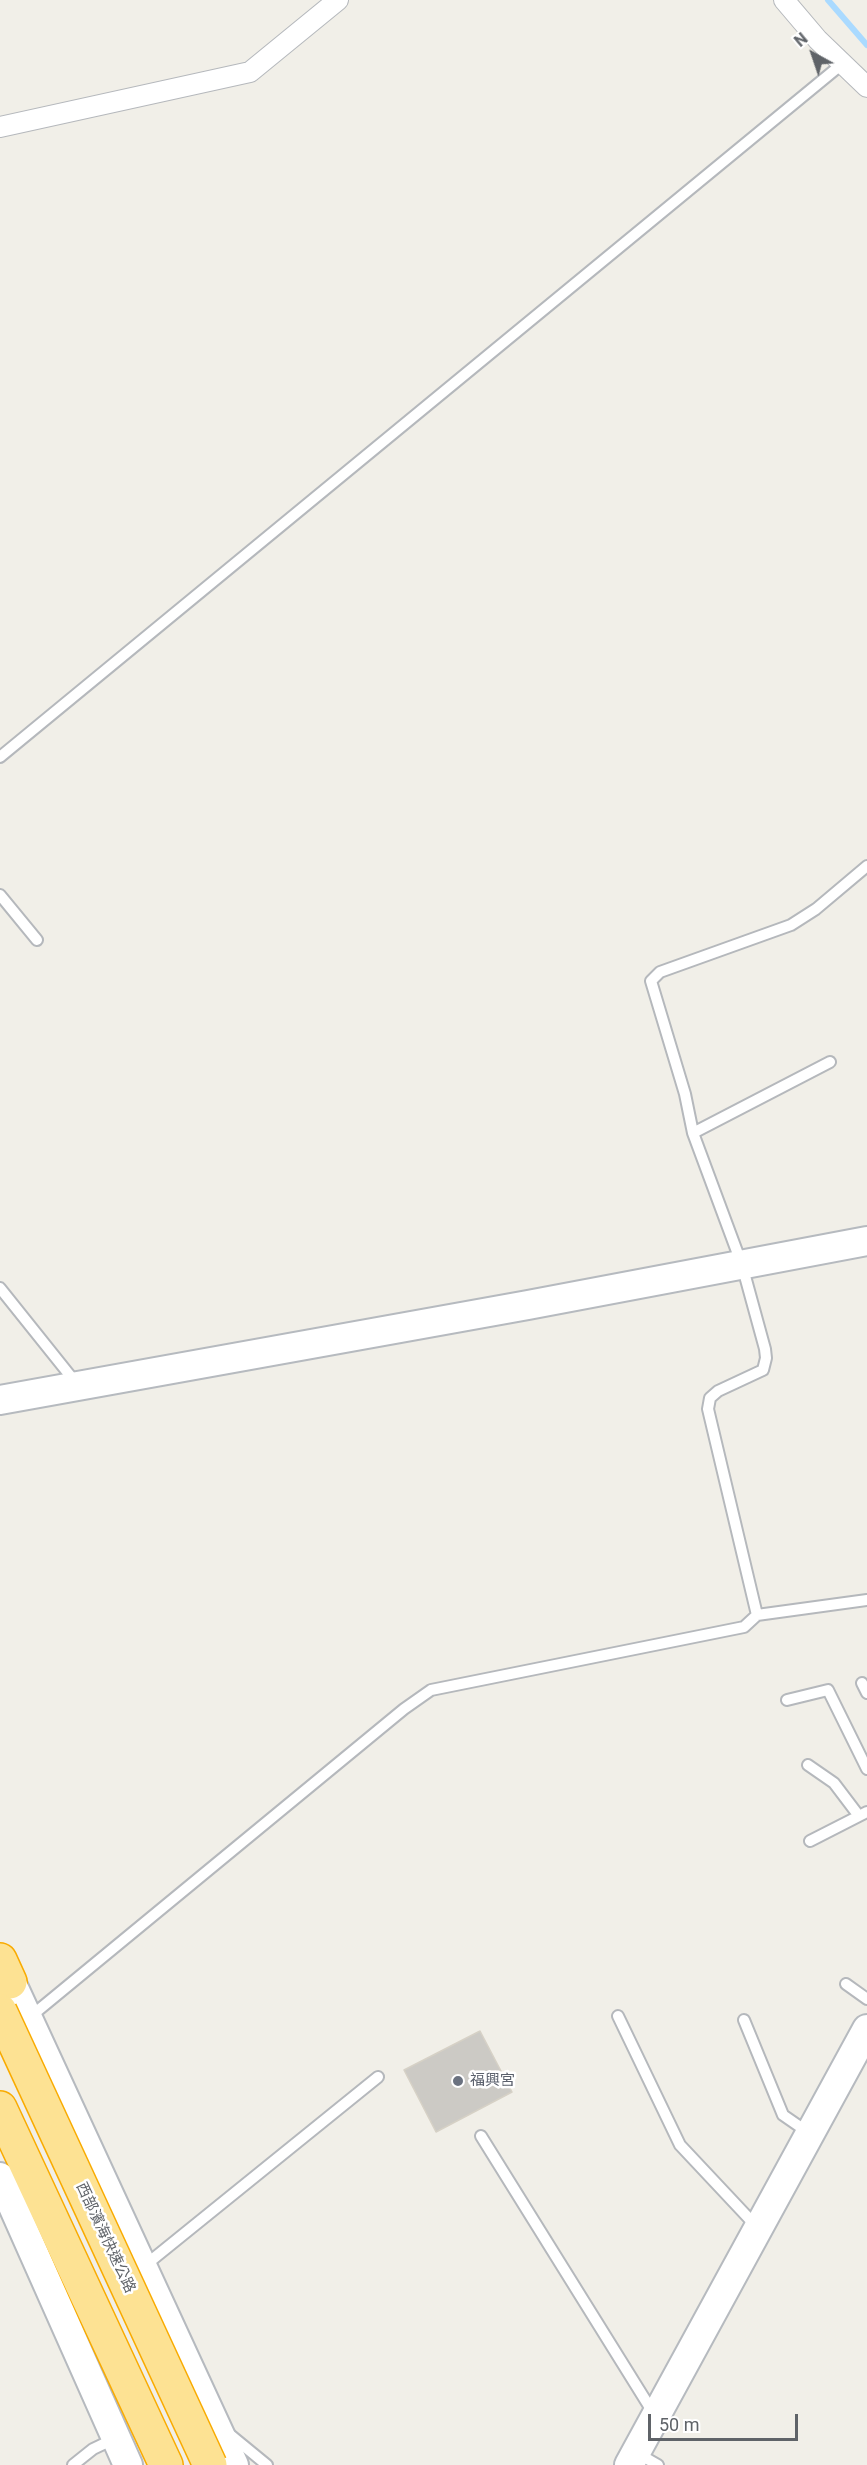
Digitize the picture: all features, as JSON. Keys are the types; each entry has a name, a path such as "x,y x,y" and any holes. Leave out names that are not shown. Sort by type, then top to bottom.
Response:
{"highway":[{"name":"西部濱海快速公路","path":"6,1986 210,2465"},
{"path":"0,2108 166,2465"}],"main road":[{"path":"0,1400 867,1241"},
{"path":"6,1986 142,2267 234,2465"},
{"path":"641,2461 655,2417 867,2028"},
{"path":"0,2094 21,2124 176,2465"},
{"path":"0,2177 128,2465"}],"street":[{"path":"0,127 250,72 338,0"},
{"path":"784,0 818,40 867,87"}],"lane":[{"path":"0,757 842,64"},
{"path":"757,1615 708,1409 710,1398 718,1391 763,1370 766,1358 742,1265 693,1133 686,1094 651,981 660,972 791,925 816,909 867,866"},
{"path":"0,895 37,940"},
{"path":"693,1133 830,1062"},
{"path":"0,1288 78,1386"},
{"path":"6,1986 431,1690 744,1627 757,1615 867,1600"},
{"path":"788,1700 828,1690 867,1769"},
{"path":"808,1765 834,1783 863,1814 810,1840"},
{"path":"846,1984 867,1999"},
{"path":"618,2016 680,2145 757,2227"},
{"path":"744,2020 783,2115 809,2133"},
{"path":"142,2267 378,2077"},
{"path":"481,2136 655,2417"},
{"path":"214,2422 267,2465"},
{"path":"73,2465 93,2450 116,2438"}],"building":[{"name":"福興宮","path":"480,2031 512,2092 436,2132 404,2070"}],"waterway":[{"path":"828,0 867,45"}],"place":[{"name":"福興宮","path":"458,2081"}]}
